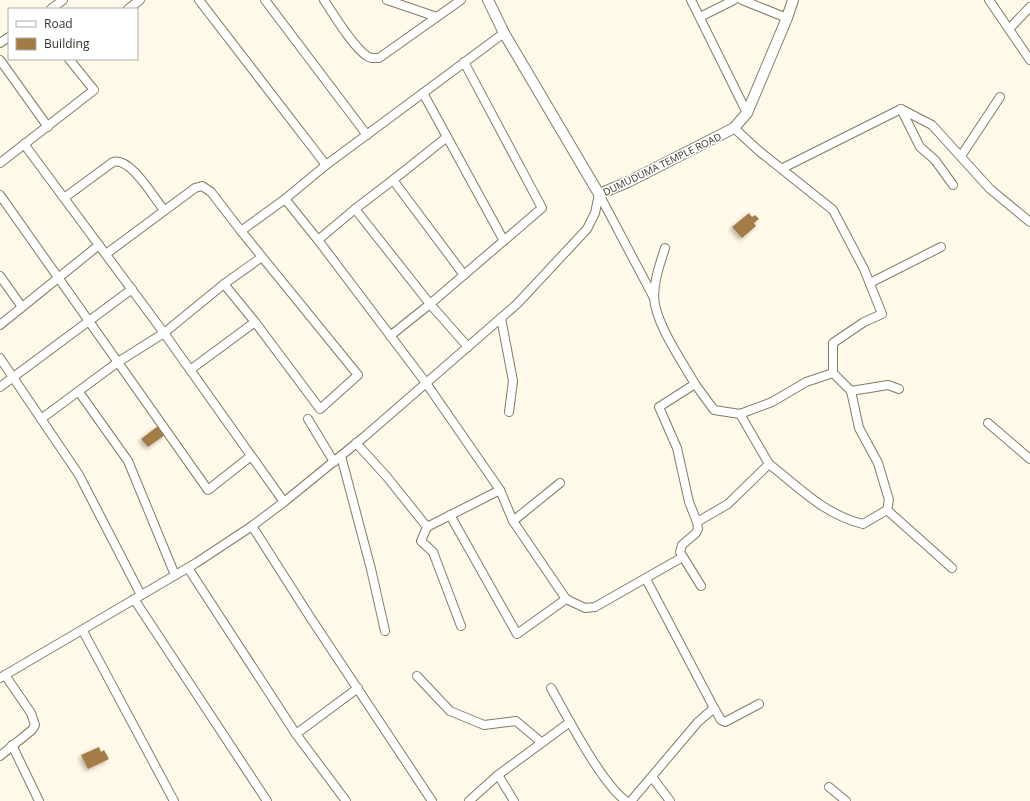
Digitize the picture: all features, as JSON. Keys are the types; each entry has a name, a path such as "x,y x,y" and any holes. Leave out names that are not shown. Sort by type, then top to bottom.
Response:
{"street":[{"path":"51,8 63,0"},
{"path":"129,8 140,0"},
{"path":"199,0 326,166"},
{"path":"265,0 367,135"},
{"path":"324,0 356,45 366,56 371,59 379,58 461,0"},
{"path":"387,0 437,17"},
{"name":"DUMUDUMA TEMPLE ROAD","path":"488,0 504,33 599,194 628,182 734,128 747,113 787,18 793,0"},
{"path":"691,0 747,113"},
{"path":"700,17 734,0"},
{"path":"742,0 787,18"},
{"path":"989,0 1030,60"},
{"path":"1009,29 1030,7"},
{"path":"241,231 504,33"},
{"path":"0,60 48,127"},
{"path":"0,163 94,90 70,60"},
{"path":"390,336 430,304 542,208 464,62"},
{"path":"423,93 504,240"},
{"path":"961,156 1000,97"},
{"path":"901,109 932,125 990,189 1030,222"},
{"path":"783,168 901,109"},
{"path":"901,109 920,147 935,160 953,185"},
{"path":"734,128 833,210 870,283 882,314 864,322 833,343 833,373 851,391 859,428 878,463 889,500 887,510 863,524 847,520 828,511 769,464 740,414"},
{"path":"318,240 355,209 448,137"},
{"path":"24,144 164,333 284,502"},
{"path":"64,198 113,162 118,160 125,163 136,174 164,210"},
{"path":"393,180 464,275"},
{"path":"106,254 195,188 206,187 358,375 320,409 255,322 224,284"},
{"path":"599,194 654,298 664,331 695,384 714,410 740,414 772,402 806,382 833,373"},
{"path":"0,756 32,730 34,725 31,713 2,676 83,631 188,568 252,526 334,462 517,304 587,229 595,213 599,194"},
{"path":"0,195 208,490 251,456"},
{"path":"285,199 318,240 426,383 500,490 513,522 566,599 585,608 596,607 682,558"},
{"path":"355,209 430,304 468,347"},
{"path":"0,325 99,245"},
{"path":"870,283 941,247"},
{"path":"654,298 656,274 665,248"},
{"path":"41,419 118,362 164,333 224,284 262,258"},
{"path":"0,276 22,307"},
{"path":"0,387 132,289"},
{"path":"501,318 513,381 510,412"},
{"path":"190,370 255,322"},
{"path":"0,358 79,475 138,597 267,801"},
{"path":"695,384 659,407 677,448 689,502 697,522 698,529 696,533 681,548 682,558 701,586"},
{"path":"851,391 888,385 900,390"},
{"path":"79,392 128,461 175,575"},
{"path":"308,419 334,462"},
{"path":"988,423 1028,454"},
{"path":"356,444 386,477 427,527"},
{"path":"341,456 371,569 385,631"},
{"path":"697,522 728,504 769,464"},
{"path":"513,522 560,483"},
{"path":"460,626 432,552 421,540 427,527 500,490"},
{"path":"887,510 952,568"},
{"path":"450,515 517,634 566,599"},
{"path":"252,526 432,801"},
{"path":"188,568 296,734 346,801"},
{"path":"646,579 721,720 725,722 758,704"},
{"path":"83,631 174,801"},
{"path":"417,676 450,711 484,724 516,722 541,742"},
{"path":"296,734 358,688"},
{"path":"551,688 570,722 615,791 626,801"},
{"path":"631,801 698,722 714,708"},
{"path":"469,801 498,775 570,722"},
{"path":"12,745 39,801"},
{"path":"498,775 514,801"},
{"path":"652,777 670,801"},
{"path":"829,787 846,801"}],"building":[{"path":"749,213 752,217 755,215 759,219 754,223 756,226 742,238 732,227"},
{"path":"158,426 165,435 148,447 141,439"},
{"path":"99,747 101,752 104,750 109,759 88,769 81,755"}]}
